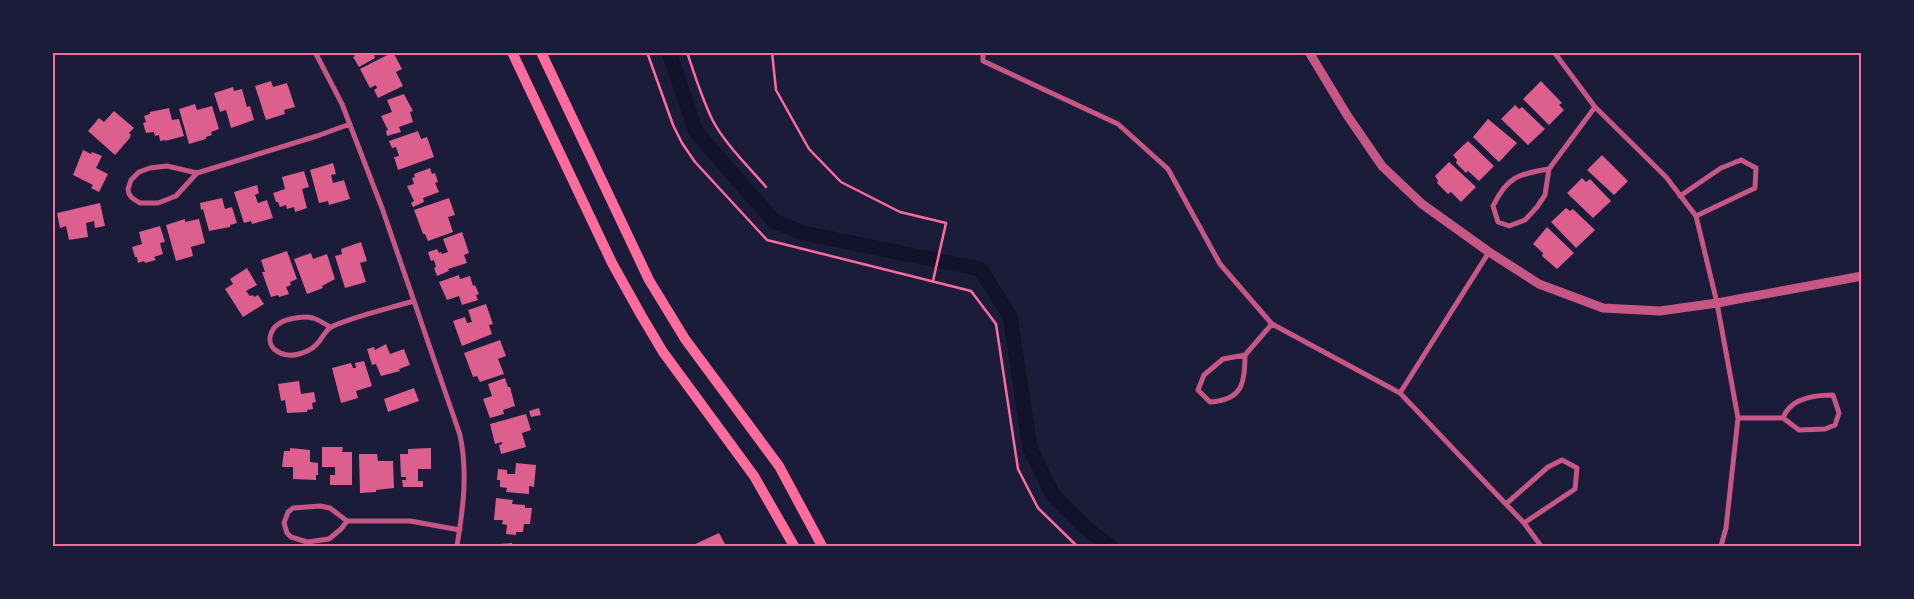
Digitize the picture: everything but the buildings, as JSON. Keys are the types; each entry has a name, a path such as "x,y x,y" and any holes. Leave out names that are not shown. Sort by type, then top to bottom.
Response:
{"main road":[{"path":"512,52 612,263 641,315 663,352 754,476 794,546"},
{"path":"542,52 649,280 685,339 779,466 822,546"}],"street":[{"path":"315,52 334,86 350,124 385,217 461,437 465,477 457,546"},
{"path":"983,52 983,61 1118,124 1168,169 1220,264 1272,324 1400,393 1524,523 1541,546"},
{"path":"1309,52 1347,115 1382,166 1422,204 1489,252 1539,284 1603,308 1660,311 1716,303 1862,276"},
{"path":"1554,52 1595,107 1646,155 1666,177 1696,216 1716,303 1738,418 1726,528 1721,546"},
{"path":"1549,169 1522,173 1501,189 1493,206 1498,222 1509,226 1525,220 1537,207 1545,196 1549,169 1595,107"},
{"path":"197,173 167,166 145,170 131,180 128,189 132,198 140,203 158,203 176,196 197,173 350,124"},
{"path":"1680,196 1721,168 1741,160 1756,168 1755,188 1696,216"},
{"path":"1400,393 1489,252"},
{"path":"330,327 310,318 295,319 276,326 273,330 271,341 277,352 291,356 314,349 330,327 414,301"},
{"path":"1245,355 1245,375 1238,391 1225,401 1210,402 1198,390 1204,375 1223,359 1245,355 1272,324"},
{"path":"1738,418 1783,418 1799,430 1825,429 1835,425 1839,413 1833,395 1814,395 1798,401 1786,409 1783,418"},
{"path":"1506,504 1548,467 1562,460 1577,468 1575,489 1524,523"},
{"path":"347,521 329,539 307,542 291,537 287,533 284,523 288,512 292,508 320,506 330,508 347,521 410,521 460,530"}],"path":[{"path":"647,52 673,124 682,143 695,162 767,240 971,290 996,324 1018,469 1038,508 1077,546"},
{"path":"688,52 698,87 714,122 731,146 766,187"},
{"path":"772,52 776,90 809,149 841,182 900,212 946,223 933,281"}],"waterway":[{"path":"669,52 696,132 774,221 803,233 980,269 1010,316 1030,448 1053,495 1087,529 1110,546"}]}
